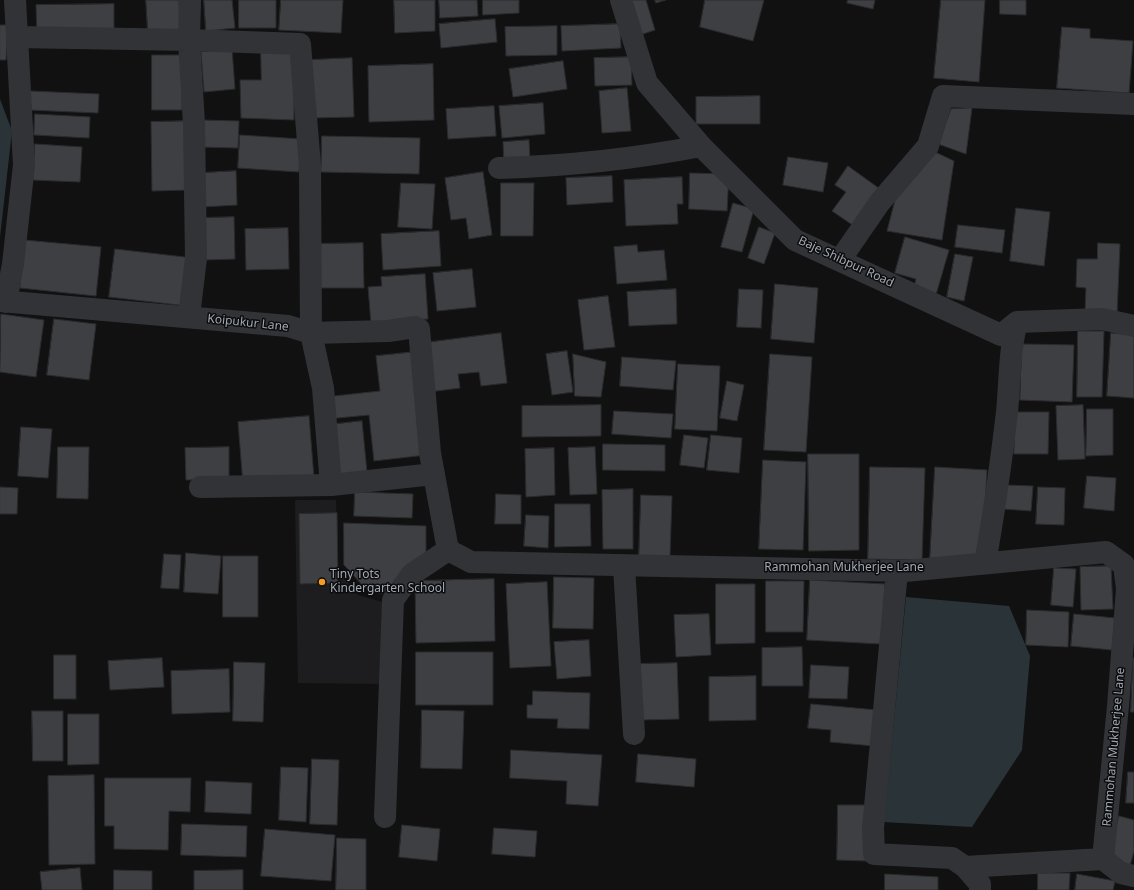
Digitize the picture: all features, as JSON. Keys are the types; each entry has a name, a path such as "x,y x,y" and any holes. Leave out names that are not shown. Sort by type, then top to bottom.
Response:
{"street":[{"path":"3,302 13,264 24,165 15,0"},
{"path":"189,316 196,258 194,124 189,40 190,0"},
{"name":"Baje Shibpur Road","path":"621,0 647,83 701,146 795,240 1001,335 1018,322"},
{"path":"17,37 189,40 300,44 310,166 312,333 323,388 332,485"},
{"path":"840,260 880,202 928,146 943,96 1134,104"},
{"path":"499,168 588,163 648,156 701,146"},
{"name":"Koipukur Lane","path":"3,302 189,316 288,326 312,333 388,331 415,326 419,329 421,335 421,360 430,453 434,474"},
{"path":"985,563 1000,478 1010,388 1011,344 1018,322 1102,319 1134,326"},
{"path":"200,488 332,485 434,474 448,550 412,574 393,600 385,817"},
{"name":"Rammohan Mukherjee Lane","path":"448,550 472,562 897,570 1106,552 1124,565 1126,596 1118,706 1103,859"},
{"path":"624,566 634,734"},
{"path":"897,570 873,828 874,854 952,858 965,867 980,884 980,890"},
{"path":"965,867 1103,859 1121,873 1134,876"}],"shaded area":[{"path":"0,99 12,131 0,237"},
{"name":"Tiny Tots Kindergarten School","path":"295,500 336,500 338,569 358,595 382,602 380,684 298,683"},
{"path":"906,597 1009,606 1030,656 1022,750 972,827 884,822"}],"building":[{"path":"146,0 179,0 180,30 148,32"},
{"path":"204,0 232,0 235,28 206,31"},
{"path":"239,0 276,0 276,28 239,28"},
{"path":"281,0 343,0 341,33 279,30"},
{"path":"394,0 435,0 435,31 395,33"},
{"path":"439,0 477,0 478,16 440,18"},
{"path":"483,0 519,0 519,13 483,15"},
{"path":"627,0 646,0 655,30 637,36"},
{"path":"655,0 666,0 656,3"},
{"path":"705,0 764,0 753,41 700,27"},
{"path":"848,0 875,0 873,9 847,3"},
{"path":"941,0 985,0 979,82 934,78"},
{"path":"1000,0 1026,0 1026,15 1000,14"},
{"path":"114,4 114,31 37,33 36,5"},
{"path":"495,19 497,42 441,48 439,24"},
{"path":"620,24 621,48 562,51 561,26"},
{"path":"0,25 8,25 6,60 0,60"},
{"path":"557,26 557,55 506,56 505,27"},
{"path":"1062,27 1090,29 1090,38 1133,41 1129,93 1057,88"},
{"path":"232,49 235,89 204,92 201,52"},
{"path":"261,51 294,51 294,120 241,118 240,80 261,80"},
{"path":"152,55 182,55 182,110 152,110"},
{"path":"631,57 632,85 595,86 594,58"},
{"path":"352,58 354,117 311,118 310,60"},
{"path":"563,61 567,89 513,97 509,69"},
{"path":"433,64 434,120 369,122 368,66"},
{"path":"627,88 631,131 602,133 599,91"},
{"path":"30,91 99,94 98,113 29,110"},
{"path":"760,96 760,124 696,124 696,97"},
{"path":"543,103 545,134 502,138 499,106"},
{"path":"494,106 496,136 448,139 446,109"},
{"path":"972,108 966,154 938,144 951,109"},
{"path":"35,114 90,117 89,138 34,135"},
{"path":"200,120 239,121 238,148 199,147"},
{"path":"187,121 188,190 152,191 151,122"},
{"path":"240,135 301,139 299,172 238,168"},
{"path":"322,136 420,138 419,174 321,172"},
{"path":"529,140 530,161 504,163 503,142"},
{"path":"35,144 82,147 80,182 33,180"},
{"path":"933,151 954,161 942,240 887,231 899,185"},
{"path":"788,157 828,163 823,192 783,185"},
{"path":"848,166 880,189 854,226 832,211 846,192 835,185"},
{"path":"236,171 237,205 202,207 201,173"},
{"path":"483,172 492,235 469,239 466,218 451,220 445,178"},
{"path":"690,173 729,174 727,211 689,209"},
{"path":"612,176 613,202 567,205 566,178"},
{"path":"682,177 683,204 677,204 678,224 626,226 624,180"},
{"path":"401,183 435,184 432,229 398,227"},
{"path":"501,183 534,183 533,236 501,236"},
{"path":"733,203 754,209 742,252 721,247"},
{"path":"1016,208 1050,212 1044,266 1010,261"},
{"path":"234,217 235,259 203,260 202,218"},
{"path":"958,225 1005,230 1002,253 955,247"},
{"path":"759,227 775,233 764,264 748,258"},
{"path":"288,228 289,269 246,270 245,229"},
{"path":"439,231 441,266 383,270 381,234"},
{"path":"905,237 949,250 935,298 913,291 916,279 895,273"},
{"path":"24,240 101,247 96,296 20,288"},
{"path":"363,243 364,288 314,288 313,244"},
{"path":"1098,243 1120,244 1117,314 1085,312 1086,288 1076,287 1077,259 1097,259"},
{"path":"637,245 638,252 664,250 667,280 617,284 614,247"},
{"path":"115,249 193,258 187,306 109,297"},
{"path":"955,254 973,257 964,301 947,297"},
{"path":"472,269 476,307 437,311 433,273"},
{"path":"425,274 428,319 371,323 368,287 382,286 381,277"},
{"path":"775,284 818,288 814,343 771,339"},
{"path":"676,289 677,324 629,326 627,292"},
{"path":"739,289 763,290 761,328 737,327"},
{"path":"608,296 615,347 584,350 578,300"},
{"path":"1,314 44,320 36,377 0,372"},
{"path":"54,319 96,324 89,380 47,375"},
{"path":"1078,331 1104,331 1102,397 1077,397"},
{"path":"501,333 507,383 481,386 479,372 458,374 460,388 429,392 424,343"},
{"path":"1111,333 1134,335 1134,398 1107,396"},
{"path":"1022,344 1074,345 1072,402 1020,400"},
{"path":"567,351 573,392 552,395 546,354"},
{"path":"415,352 426,455 374,461 369,415 327,419 325,397 380,391 376,356"},
{"path":"573,354 606,362 601,397 575,396"},
{"path":"770,354 812,357 806,452 764,450"},
{"path":"622,357 676,361 673,390 620,386"},
{"path":"678,364 720,366 717,431 675,429"},
{"path":"727,381 744,385 737,421 720,418"},
{"path":"601,405 601,436 522,437 522,406"},
{"path":"1083,405 1085,459 1058,460 1056,406"},
{"path":"1087,409 1113,409 1113,455 1086,456"},
{"path":"614,411 673,414 671,438 612,434"},
{"path":"1015,412 1049,412 1048,454 1014,454"},
{"path":"309,416 314,478 243,484 238,422"},
{"path":"362,421 367,472 333,475 328,425"},
{"path":"21,427 52,429 48,478 18,476"},
{"path":"684,435 708,438 704,468 680,465"},
{"path":"711,435 742,438 739,473 707,470"},
{"path":"603,444 665,445 665,471 603,470"},
{"path":"58,447 89,447 88,499 57,498"},
{"path":"229,447 229,479 186,480 185,448"},
{"path":"595,447 597,494 570,495 568,448"},
{"path":"554,448 555,495 526,497 525,449"},
{"path":"808,454 859,454 859,550 809,551"},
{"path":"763,460 806,462 803,550 759,549"},
{"path":"870,467 925,468 922,560 868,559"},
{"path":"935,467 987,470 982,561 930,558"},
{"path":"1087,476 1116,478 1114,511 1084,508"},
{"path":"1006,485 1033,486 1031,511 1004,509"},
{"path":"0,487 18,488 17,514 0,514"},
{"path":"1038,487 1065,488 1064,525 1036,524"},
{"path":"633,489 633,549 603,549 602,490"},
{"path":"355,492 413,494 412,518 354,516"},
{"path":"496,494 521,495 521,524 495,524"},
{"path":"641,495 672,496 670,556 639,556"},
{"path":"555,504 590,504 591,546 555,547"},
{"path":"337,513 338,583 300,584 299,514"},
{"path":"526,515 549,516 548,548 524,546"},
{"path":"344,523 426,526 426,554 382,594 364,587 344,565"},
{"path":"186,553 221,556 218,594 184,592"},
{"path":"164,554 181,555 179,589 161,588"},
{"path":"223,556 258,556 258,617 223,617"},
{"path":"1111,566 1113,609 1081,610 1080,567"},
{"path":"1054,568 1076,569 1073,607 1051,605"},
{"path":"554,577 594,578 593,629 553,628"},
{"path":"494,579 495,641 416,643 415,581"},
{"path":"810,580 885,584 881,644 807,640"},
{"path":"766,581 804,581 803,632 766,632"},
{"path":"547,582 551,666 510,668 506,584"},
{"path":"716,584 755,584 755,643 716,644"},
{"path":"1027,610 1069,612 1068,647 1026,645"},
{"path":"709,614 711,655 676,657 674,615"},
{"path":"1074,614 1115,618 1112,650 1071,646"},
{"path":"589,640 591,676 557,679 554,642"},
{"path":"802,647 803,686 762,686 762,648"},
{"path":"416,652 493,652 493,705 416,705"},
{"path":"54,655 76,655 76,699 54,699"},
{"path":"162,658 164,687 110,690 108,661"},
{"path":"1133,658 1134,712 1131,712"},
{"path":"234,662 265,663 263,722 233,721"},
{"path":"677,663 679,719 641,720 639,664"},
{"path":"811,665 849,667 847,699 809,698"},
{"path":"229,669 230,712 172,714 171,671"},
{"path":"756,676 756,720 709,721 709,677"},
{"path":"533,691 590,693 589,729 557,728 558,719 527,718 527,705 532,705"},
{"path":"811,704 877,710 874,746 830,742 831,730 808,728"},
{"path":"422,710 464,711 462,769 421,768"},
{"path":"32,711 63,711 63,761 33,761"},
{"path":"68,714 99,714 99,764 68,765"},
{"path":"511,750 602,755 598,806 566,804 567,781 510,778"},
{"path":"638,754 696,759 694,787 636,782"},
{"path":"312,759 339,760 337,825 310,824"},
{"path":"281,767 308,768 306,822 279,820"},
{"path":"1128,772 1134,772 1134,803 1126,803"},
{"path":"94,775 95,864 49,865 48,776"},
{"path":"105,778 191,778 190,812 169,811 168,850 114,849 114,826 105,826"},
{"path":"206,781 252,783 251,814 205,812"},
{"path":"838,805 869,805 868,861 837,860"},
{"path":"1119,816 1134,820 1134,851 1130,866 1108,861"},
{"path":"182,824 247,826 246,857 181,855"},
{"path":"402,825 440,829 437,861 399,857"},
{"path":"494,828 537,831 535,857 492,854"},
{"path":"265,829 335,835 331,881 261,876"},
{"path":"337,838 366,839 366,890 336,890"},
{"path":"80,868 82,890 42,890 40,872"},
{"path":"114,870 152,871 152,890 114,890"},
{"path":"243,870 243,890 194,890 194,871"},
{"path":"1038,873 1070,873 1069,890 1038,890"},
{"path":"885,874 938,877 938,890 885,890"},
{"path":"1077,874 1115,881 1113,890 1075,890"}],"place":[{"name":"Tiny Tots Kindergarten School","path":"322,582"}]}
